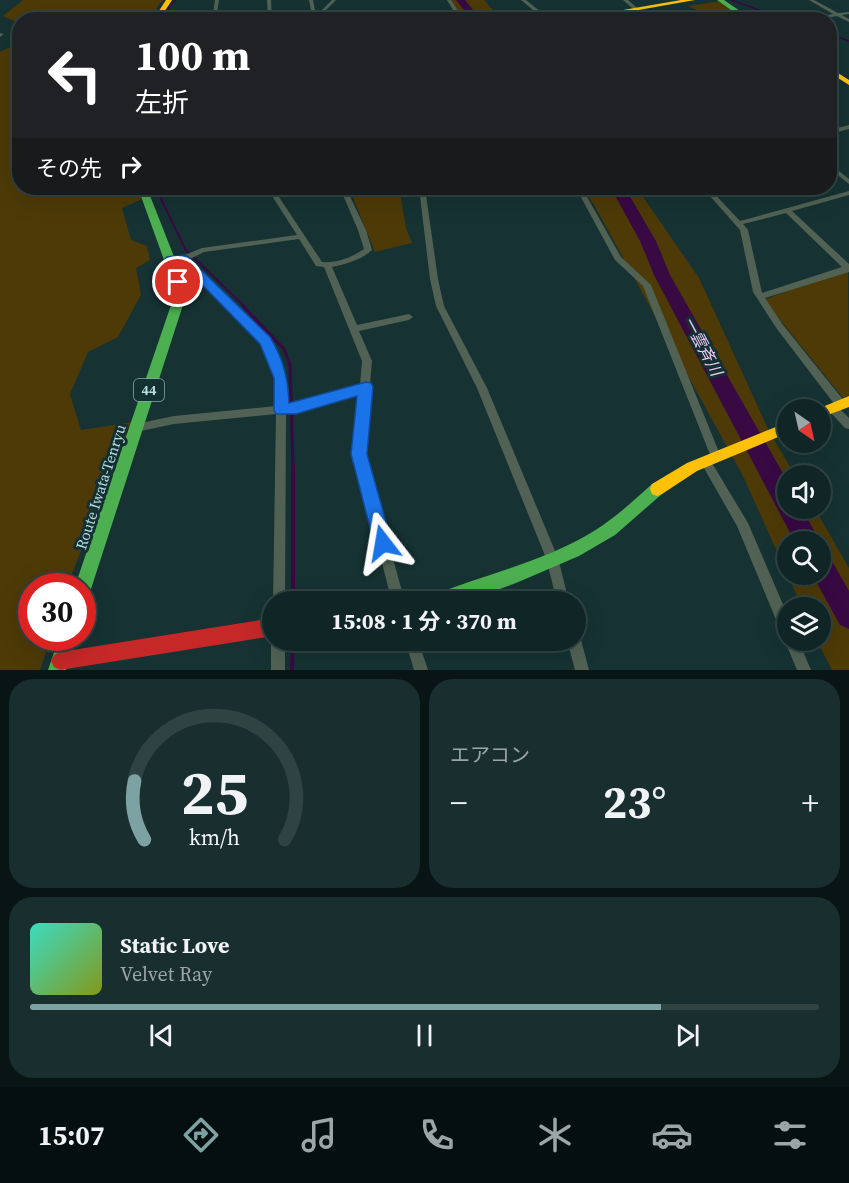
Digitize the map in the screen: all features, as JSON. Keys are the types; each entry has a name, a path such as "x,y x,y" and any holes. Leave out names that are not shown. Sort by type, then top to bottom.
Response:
{"street":[{"path":"323,12 334,0"},
{"path":"523,0 539,12"},
{"path":"625,0 640,12"},
{"path":"617,12 692,0"},
{"path":"720,0 738,12"},
{"path":"811,0 833,12"},
{"path":"838,15 849,13"},
{"path":"838,15 849,21"},
{"path":"837,172 849,182"},
{"path":"740,223 849,193"},
{"name":"Route Iwata-Tenryu","path":"88,573 177,305 178,282 183,257 146,195"},
{"path":"274,195 319,264 327,265 363,254 368,250 369,244 346,195"},
{"path":"423,195 434,279 440,306 482,388 552,558 560,591"},
{"path":"583,195 618,258 647,285 777,607"},
{"path":"713,195 744,230 757,292 762,296 780,327 841,405 849,425"},
{"path":"762,296 849,268 787,210"},
{"path":"280,591 288,409 281,378 272,351 265,341 183,257 202,250 300,237"},
{"path":"327,265 367,361 359,454 396,591"},
{"path":"354,329 409,317"},
{"path":"136,428 174,420 288,409 366,387"},
{"path":"470,591 593,540 626,516 658,488 715,457 777,431"},
{"path":"63,651 58,666 262,629"},
{"path":"278,651 278,670"},
{"path":"415,651 422,670"},
{"path":"577,651 582,670"},
{"path":"796,651 804,670"}],"shaded area":[{"path":"23,0 164,0 158,5 156,12 12,12 12,20 3,16"},
{"path":"447,0 484,0 495,12 456,12"},
{"path":"722,1 738,11 701,12 688,6"},
{"path":"12,46 12,195 140,195 142,199 122,208 131,240 147,246 150,260 136,268 141,295 118,337 88,352 70,394 81,430 133,422 72,573 18,573 18,651 47,651 40,670 0,670 0,52"},
{"path":"352,195 400,195 406,228 412,243 375,252"},
{"path":"587,195 642,195 699,278 777,445 777,453 782,453 789,465 777,465 777,519 821,519 828,531 777,531 777,551 743,476"},
{"path":"848,268 849,395 843,398 764,300"},
{"path":"831,537 849,568 849,670 832,670 822,651 831,651 831,597 797,597 792,585 831,585"}],"waterway":[{"path":"167,12 176,0"},
{"name":"一雲斉川","path":"460,0 470,12"},
{"path":"731,0 765,12"},
{"path":"837,37 849,41"},
{"path":"159,195 185,249 246,308"},
{"name":"一雲斉川","path":"622,195 648,241 662,275 777,484"},
{"path":"244,307 284,349 290,365 293,469"},
{"path":"293,469 293,591"},
{"name":"一雲斉川","path":"796,519 802,531"},
{"name":"一雲斉川","path":"831,584 849,616"},
{"path":"292,670 293,651"}],"traffic: fast":[{"path":"720,0 738,12"},
{"path":"88,573 177,305 178,282 145,195"},
{"path":"470,591 554,559 592,541 618,524 657,489"},
{"path":"57,670 64,651"}],"traffic: slow":[{"path":"161,12 169,0"},
{"path":"618,12 692,0"},
{"path":"837,75 849,83"},
{"path":"831,408 849,401"},
{"path":"657,489 692,467 777,432"}],"traffic: jam":[{"path":"60,661 262,629"}],"route":[{"path":"178,282 171,259 183,258 265,341 272,351 281,378 282,410 366,387 359,454 383,543"}]}
